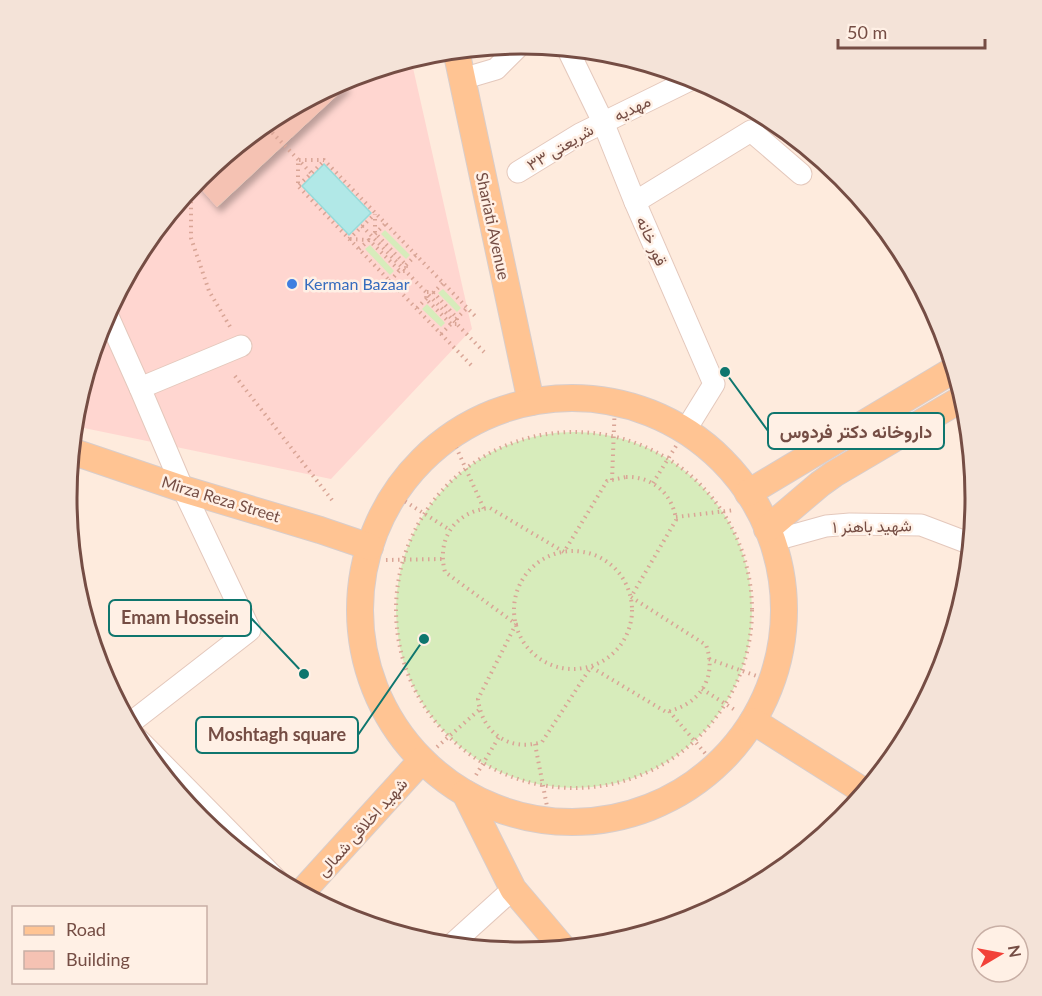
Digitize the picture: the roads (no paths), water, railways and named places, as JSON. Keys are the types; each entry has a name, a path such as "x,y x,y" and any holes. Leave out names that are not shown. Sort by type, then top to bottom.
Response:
{"main road":[{"name":"Shariati Avenue","path":"458,59 531,402"},
{"path":"761,518 947,375"},
{"path":"573,398 615,402 652,414 685,431 720,459 761,518 781,579 783,631 778,656 763,702 736,745 716,766 675,796 635,813 601,821 575,823 532,819 497,809 442,778 422,760 390,717 377,693 363,641 362,587 368,554 376,529 395,495 420,462 451,436 489,415 531,402 573,398"},
{"path":"761,518 954,403"},
{"name":"Mirza Reza Street","path":"80,454 183,489 320,530 368,554"},
{"path":"753,721 858,787"},
{"name":"شهید اخلاقی شمالی","path":"307,887 422,760"},
{"path":"465,793 513,889 556,940"}],"street":[{"path":"462,79 496,69 511,54"},
{"name":"قور خانه","path":"571,57 603,122 714,384 685,431"},
{"name":"مهدیه","path":"603,122 681,84"},
{"name":"شریعتی ۳۳","path":"518,172 603,122"},
{"path":"635,202 751,132 801,174"},
{"path":"112,326 183,489 250,630 135,719"},
{"path":"140,388 241,346"},
{"name":"شهید باهنر ۱","path":"761,518 826,526 921,525 963,541"},
{"path":"178,780 235,838"},
{"path":"459,937 513,889"}],"water":[{"path":"324,164 371,213 349,235 302,186"}],"place":[{"name":"Kerman Bazaar","path":"292,284"},
{"name":"داروخانه دکتر فردوس","path":"725,372"},
{"name":"Moshtagh square","path":"424,639"},
{"name":"Emam Hossein","path":"304,674"}]}
